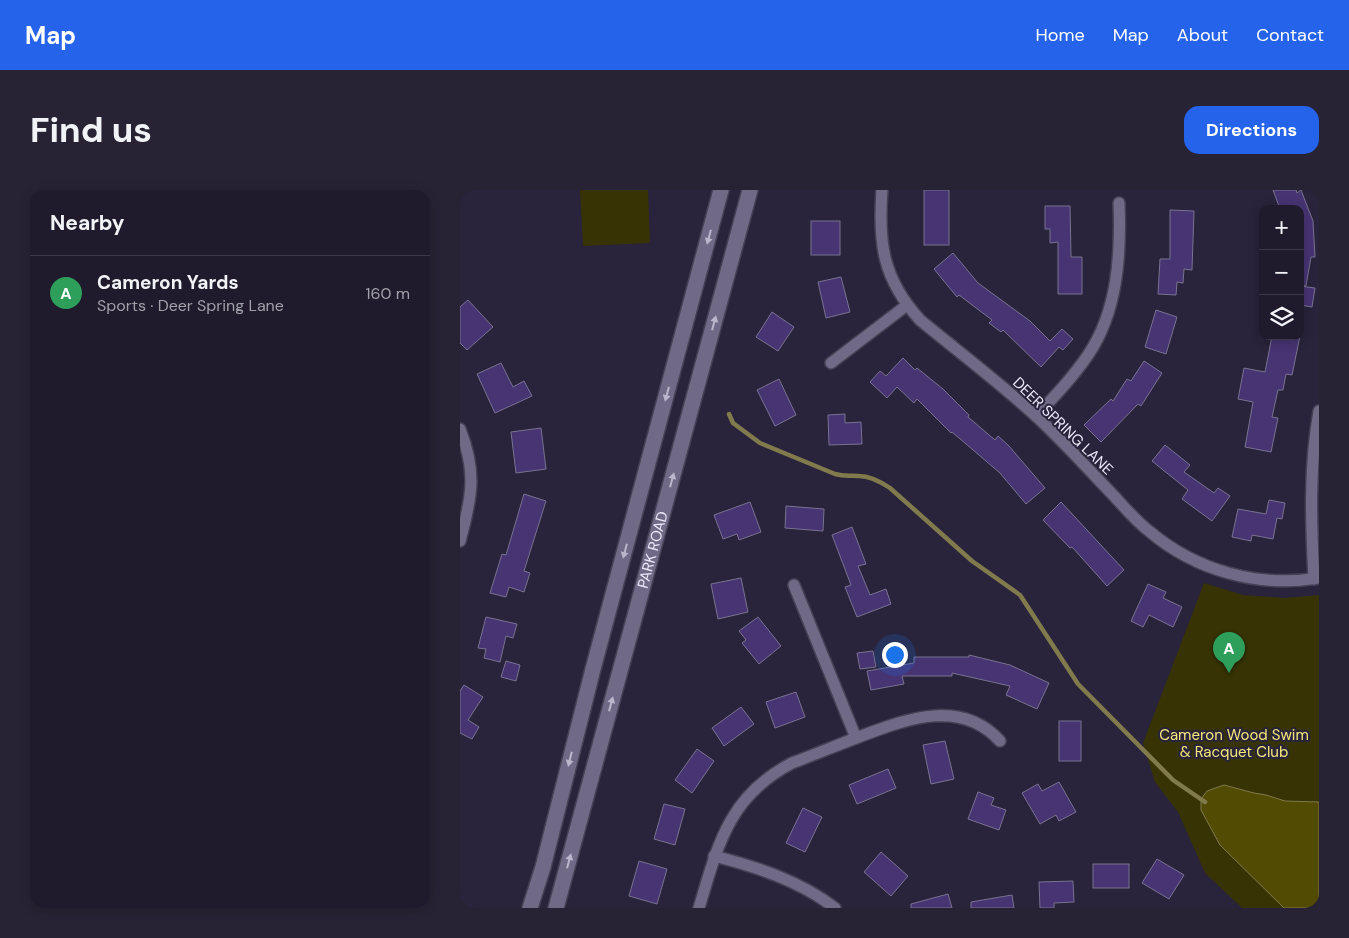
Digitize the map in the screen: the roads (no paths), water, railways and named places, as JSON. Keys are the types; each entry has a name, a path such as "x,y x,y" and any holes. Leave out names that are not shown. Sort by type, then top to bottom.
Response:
{"main road":[{"name":"PARK ROAD","path":"530,908 543,867 593,669 722,190"},
{"name":"PARK ROAD","path":"556,908 750,190"}],"street":[{"name":"DEER SPRING LANE","path":"882,190 880,221 883,251 893,280 907,305 920,320 1036,416 1139,523 1172,548 1219,571 1246,578 1273,581 1316,579"},
{"path":"1036,416 1070,380 1089,354 1101,329 1112,298 1118,265 1120,237 1119,203"},
{"path":"831,363 907,305"},
{"path":"1316,579 1310,515 1312,467 1319,411"},
{"path":"460,429 470,460 472,477 468,511 460,541"},
{"path":"794,585 856,738"},
{"path":"699,908 714,856 734,813 749,795 769,777 792,763 912,719 950,716 966,718 981,725 1000,741"},
{"path":"714,856 746,864 785,879 814,894 835,908"}],"waterway":[{"path":"729,414 733,423 760,443 835,474 867,477 890,488 972,561 1020,595 1078,684 1173,780 1205,802"}],"place":[{"name":"Cameron Yards","path":"1229,673"}],"park label":[{"name":"Cameron Wood Swim & Racquet Club","path":"1234,744"}]}
